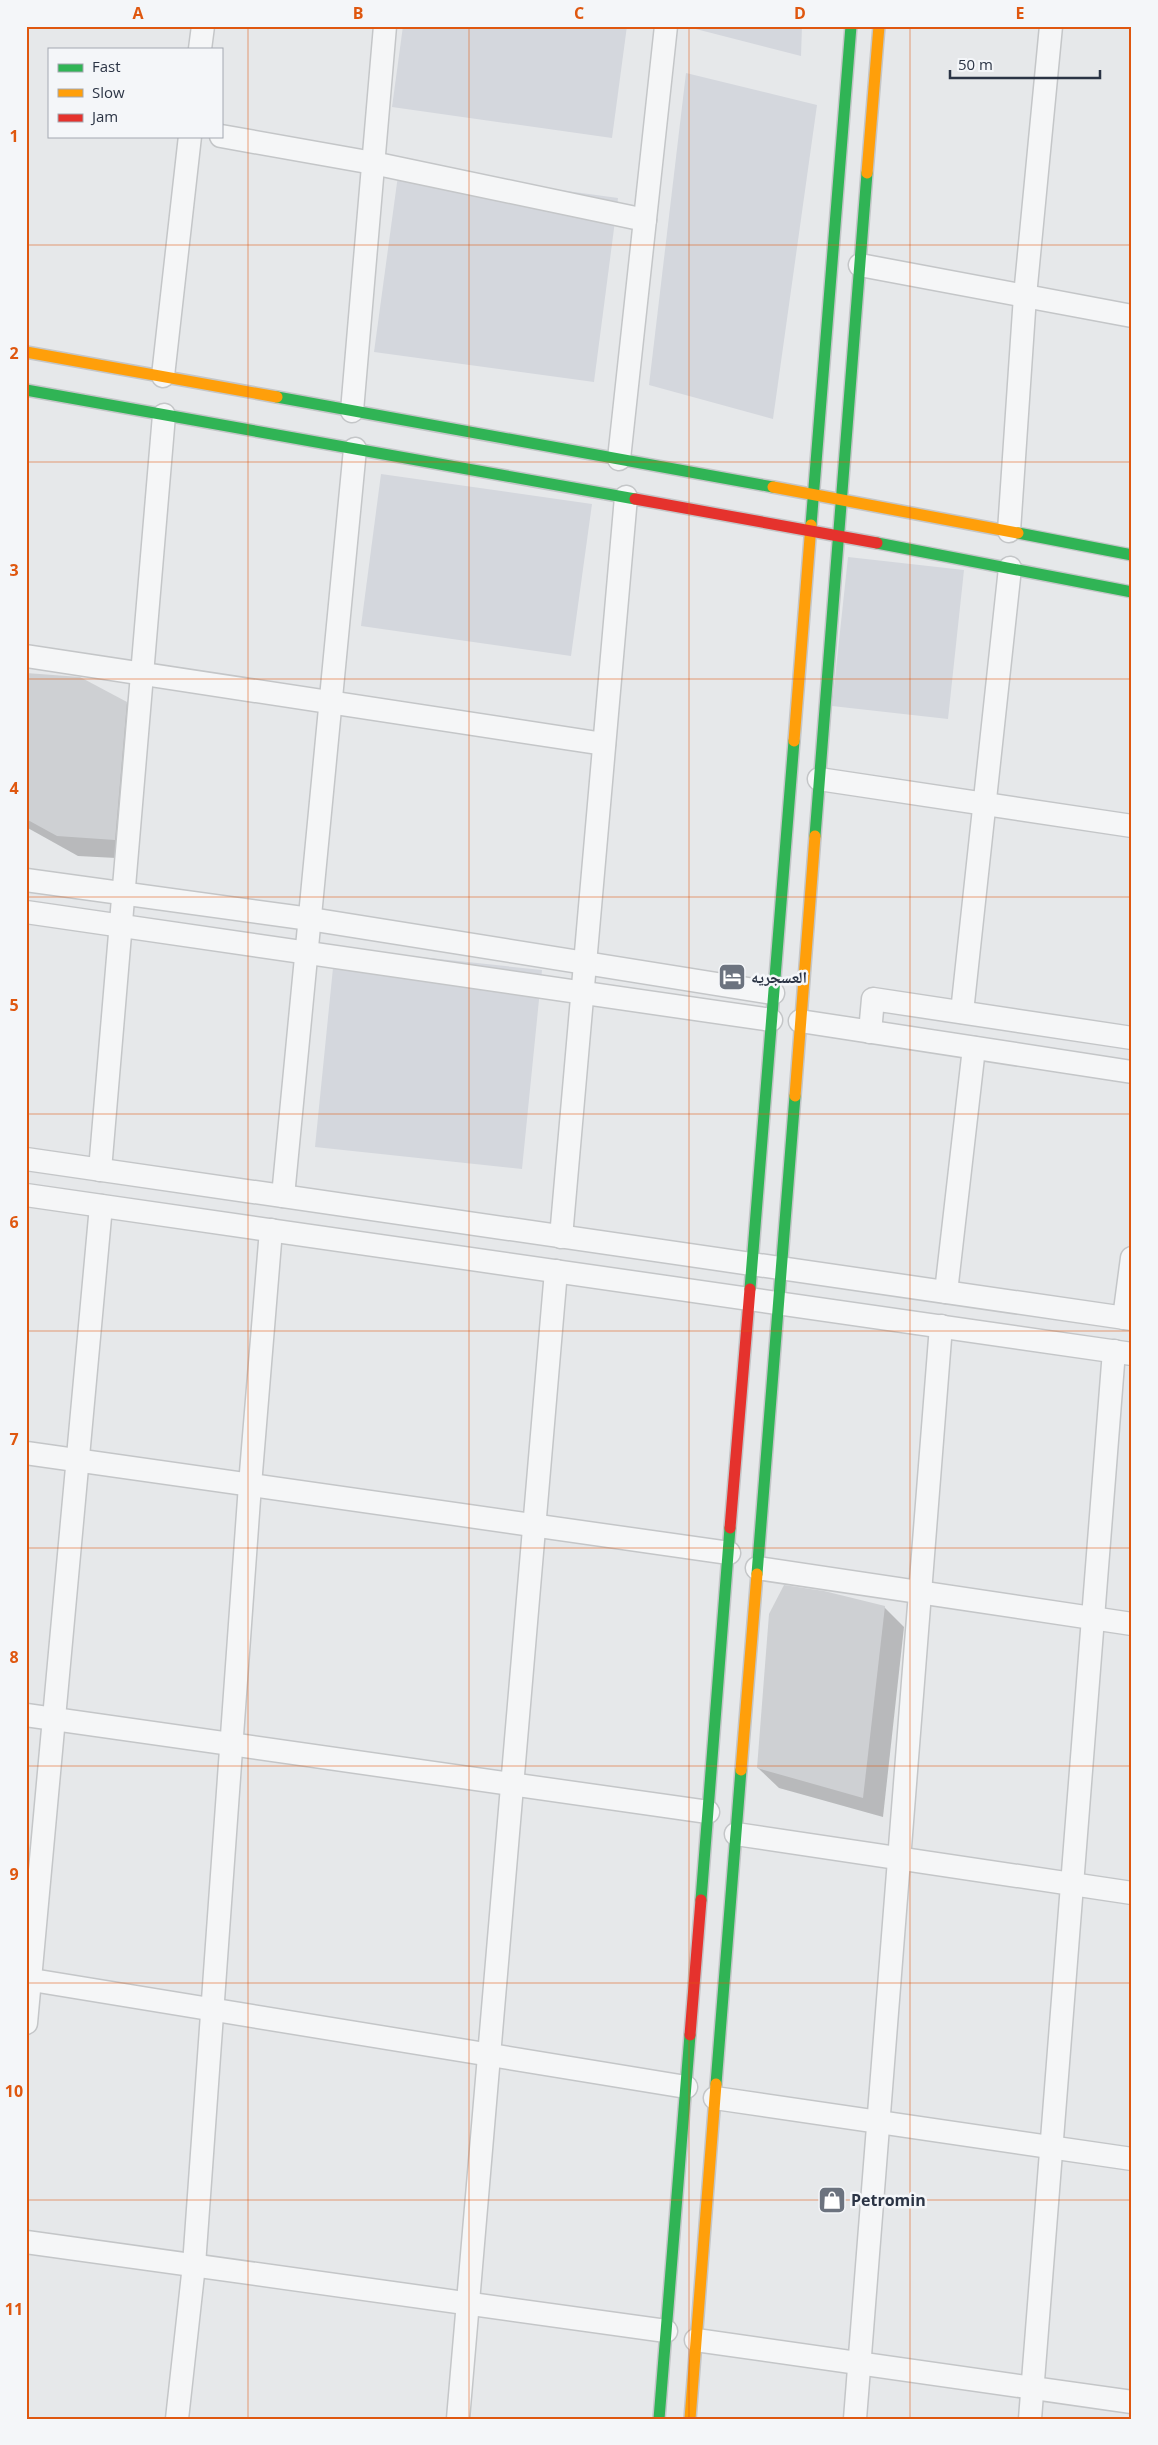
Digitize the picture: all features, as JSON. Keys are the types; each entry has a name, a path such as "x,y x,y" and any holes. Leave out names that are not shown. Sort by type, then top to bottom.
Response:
{"main road":[{"path":"659,2419 851,26"},
{"path":"690,2419 879,26"},
{"path":"26,352 842,499 1132,555"},
{"path":"26,390 839,535 1132,592"}],"street":[{"path":"200,48 203,26"},
{"path":"352,411 385,26"},
{"path":"619,459 666,26"},
{"path":"1009,531 1026,296 1051,26"},
{"path":"222,136 373,163 645,220"},
{"path":"162,376 190,138"},
{"path":"860,265 1132,316"},
{"path":"100,1170 164,415"},
{"path":"283,1196 355,449"},
{"path":"561,1236 626,497"},
{"path":"962,1012 1010,568"},
{"path":"26,656 604,744"},
{"path":"820,779 1132,826"},
{"path":"26,880 310,919 774,993"},
{"path":"26,912 771,1020"},
{"path":"870,1032 873,999 1132,1038"},
{"path":"800,1021 1132,1072"},
{"path":"946,1292 974,1048"},
{"path":"26,1159 1128,1318 1132,1258"},
{"path":"26,1195 1123,1352 1093,1618 1030,2419"},
{"path":"26,2023 28,1980 101,1206"},
{"path":"177,2419 194,2266 250,1485 271,1230"},
{"path":"458,2419 556,1271"},
{"path":"855,2419 941,1326"},
{"path":"26,1453 729,1553"},
{"path":"757,1568 1132,1624"},
{"path":"26,1715 708,1812"},
{"path":"736,1834 1132,1893"},
{"path":"28,1980 686,2087"},
{"path":"715,2098 1132,2159"},
{"path":"26,2242 666,2331"},
{"path":"696,2340 1132,2402"}],"shaded area":[{"path":"403,26 627,26 612,138 392,107"},
{"path":"802,26 801,56 688,27"},
{"path":"686,73 817,105 773,419 649,385"},
{"path":"399,168 618,198 594,382 374,352"},
{"path":"381,474 592,504 571,656 361,626"},
{"path":"848,557 964,570 948,719 832,706"},
{"path":"335,948 542,970 522,1169 315,1147"}],"building":[{"path":"26,673 80,677 127,702 115,840 57,836 26,819"},
{"path":"784,1585 824,1591 885,1606 863,1798 757,1768 769,1614"}],"traffic: fast":[{"path":"811,525 851,26"},
{"path":"815,836 867,173"},
{"path":"26,390 635,499"},
{"path":"277,397 773,487"},
{"path":"1018,533 1132,555"},
{"path":"877,543 1132,592"},
{"path":"750,1289 794,741"},
{"path":"757,1574 795,1096"},
{"path":"701,1900 730,1528"},
{"path":"716,2084 741,1770"},
{"path":"659,2419 690,2035"}],"traffic: slow":[{"path":"867,173 879,26"},
{"path":"26,352 277,397"},
{"path":"773,487 1018,533"},
{"path":"794,741 811,525"},
{"path":"795,1096 815,836"},
{"path":"741,1770 757,1574"},
{"path":"690,2419 716,2084"}],"traffic: jam":[{"path":"635,499 877,543"},
{"path":"730,1528 750,1289"},
{"path":"690,2035 701,1900"}],"place":[{"name":"العسجريه","path":"732,977"},
{"name":"Petromin","path":"832,2200"}]}
